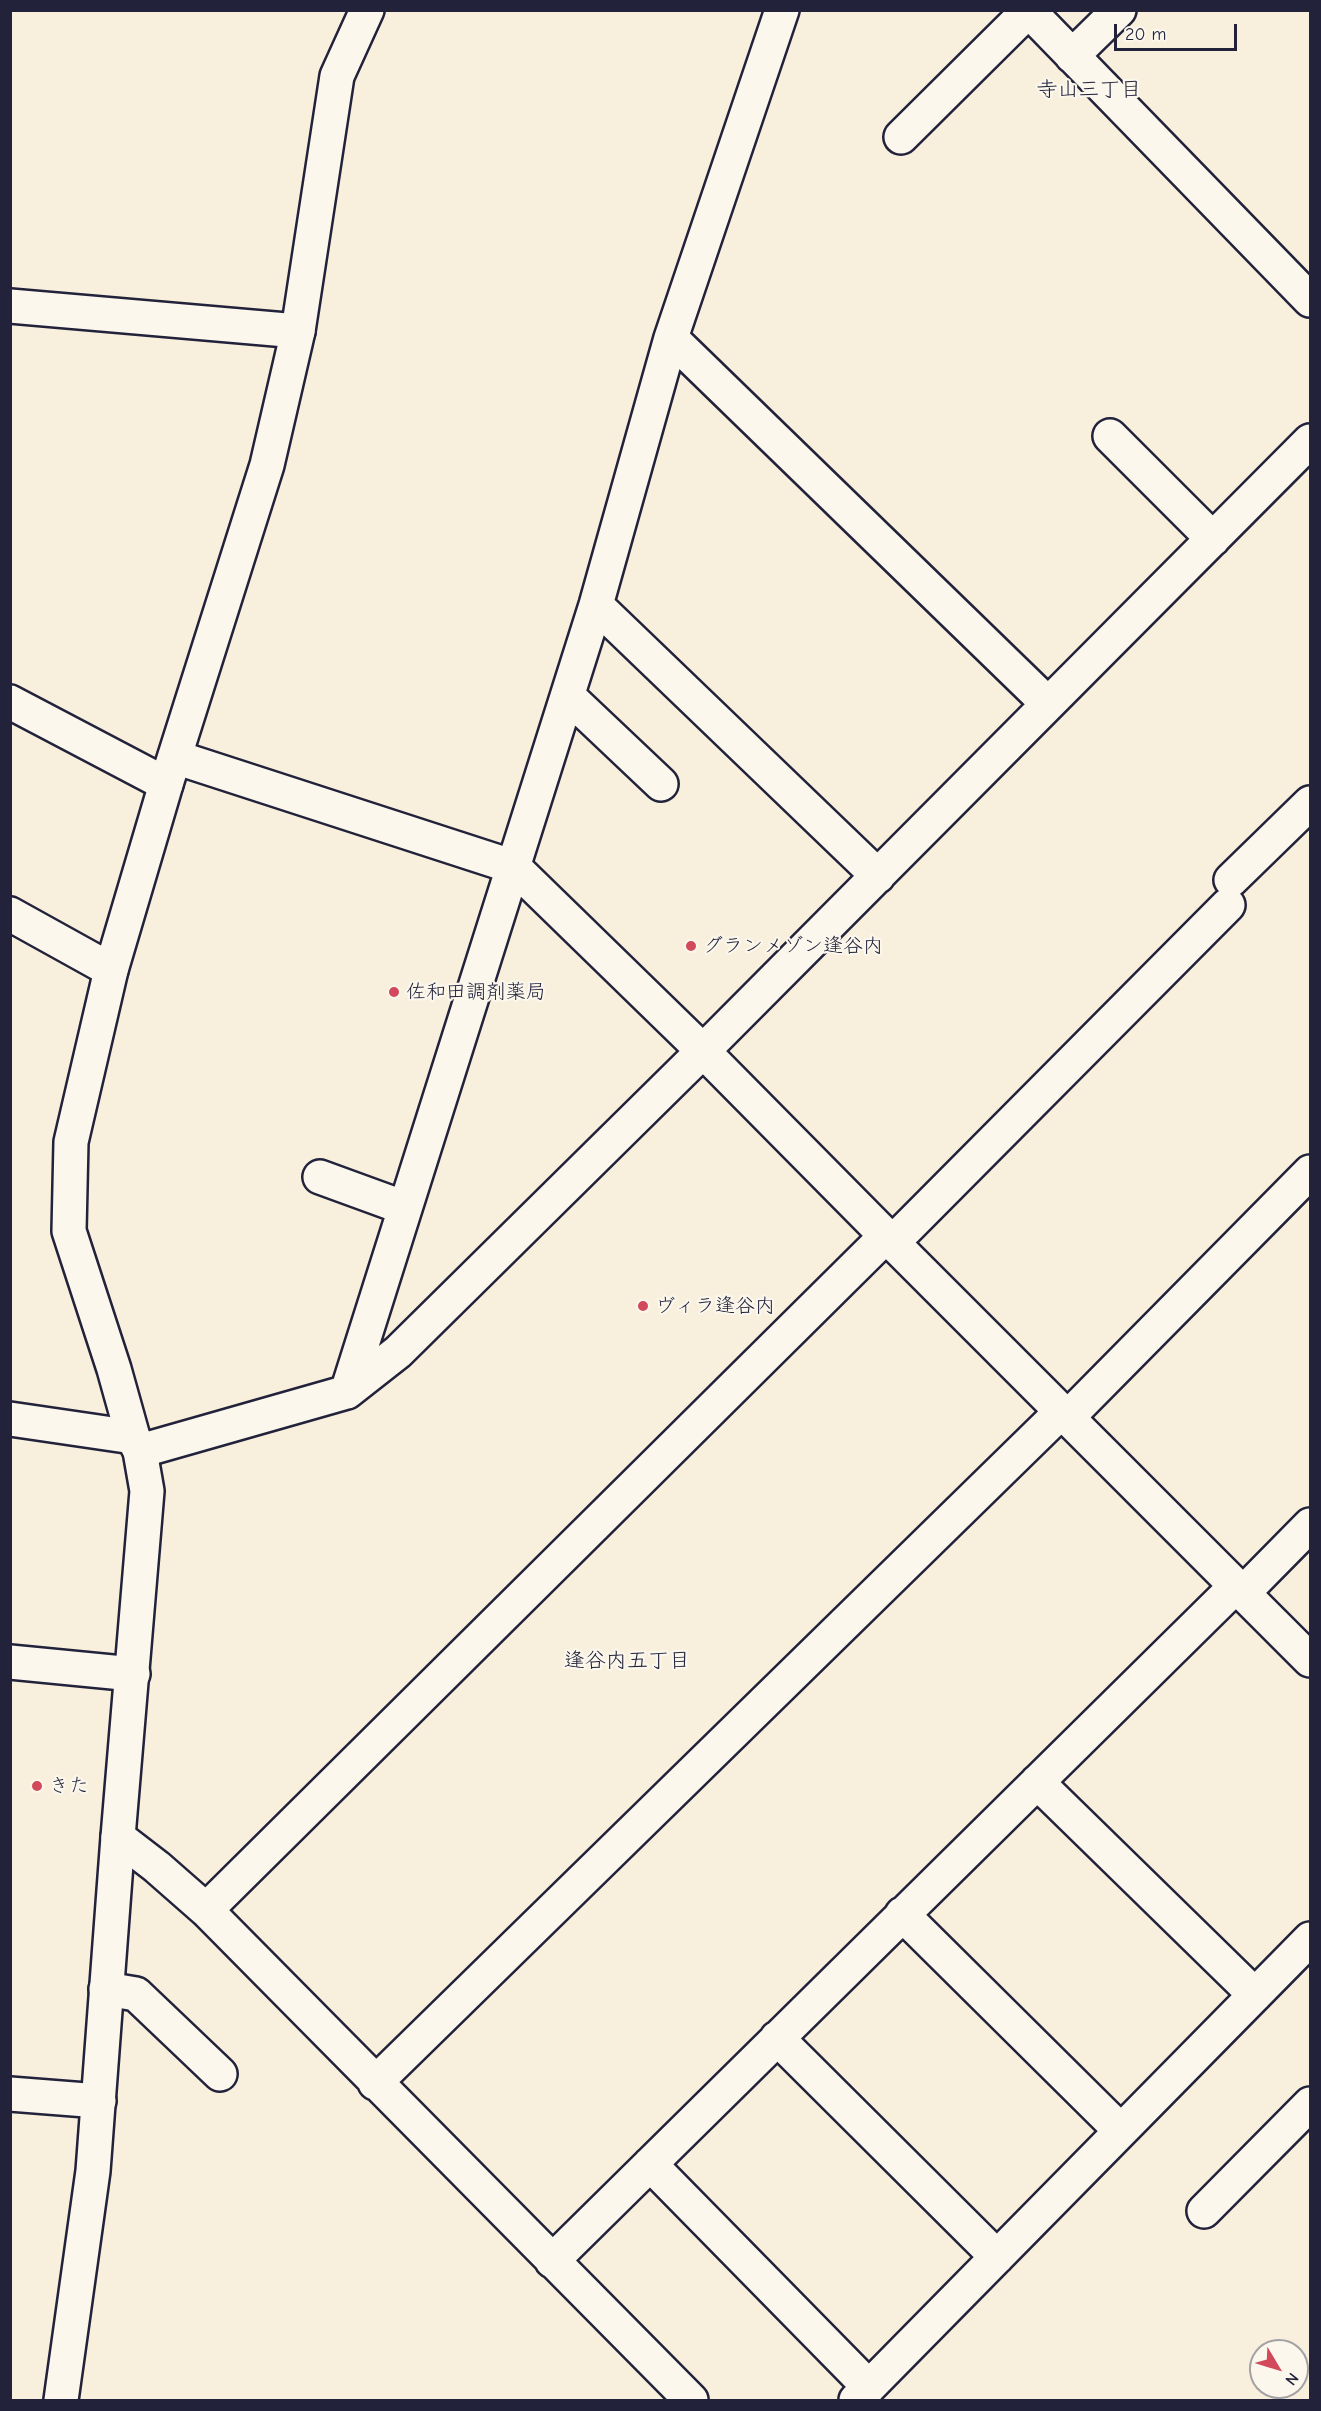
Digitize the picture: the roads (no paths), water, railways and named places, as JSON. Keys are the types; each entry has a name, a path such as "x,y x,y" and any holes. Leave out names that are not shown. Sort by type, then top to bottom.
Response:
{"street":[{"path":"61,2400 93,2171 147,1491 137,1444 69,1231 71,1142 111,970 170,770 267,465 298,331 337,76 367,10"},
{"path":"347,1392 568,696 672,338 782,10"},
{"path":"1072,56 1119,10"},
{"path":"901,137 1028,11 1311,300"},
{"path":"10,306 298,331"},
{"path":"672,338 1048,704"},
{"path":"1110,436 1213,539"},
{"path":"10,1419 137,1444 347,1392 398,1352 703,1051 1311,441"},
{"path":"596,605 878,876"},
{"path":"568,696 661,784"},
{"path":"10,702 170,770 514,867 703,1051 889,1240 1311,1660"},
{"path":"206,1910 889,1240 1230,893 1311,803"},
{"path":"10,914 111,970"},
{"path":"375,2083 1065,1414 1311,1172"},
{"path":"320,1177 405,1208"},
{"path":"552,2261 1037,1782 1239,1590 1311,1525"},
{"path":"10,1662 133,1674"},
{"path":"1037,1782 1255,1995"},
{"path":"118,1838 157,1867 206,1910 691,2400"},
{"path":"902,1914 1121,2131"},
{"path":"650,2164 863,2394 1311,1939"},
{"path":"106,1989 136,1994 220,2074"},
{"path":"777,2038 997,2257"},
{"path":"10,2094 99,2101"},
{"path":"1204,2211 1311,2104"}],"place":[{"name":"グランメゾン逢谷内","path":"691,946"},
{"name":"佐和田調剤薬局","path":"394,992"},
{"name":"ヴィラ逢谷内","path":"643,1306"},
{"name":"きた","path":"37,1786"}],"district":[{"name":"寺山三丁目","path":"1089,90"},
{"name":"逢谷内五丁目","path":"627,1661"}]}
